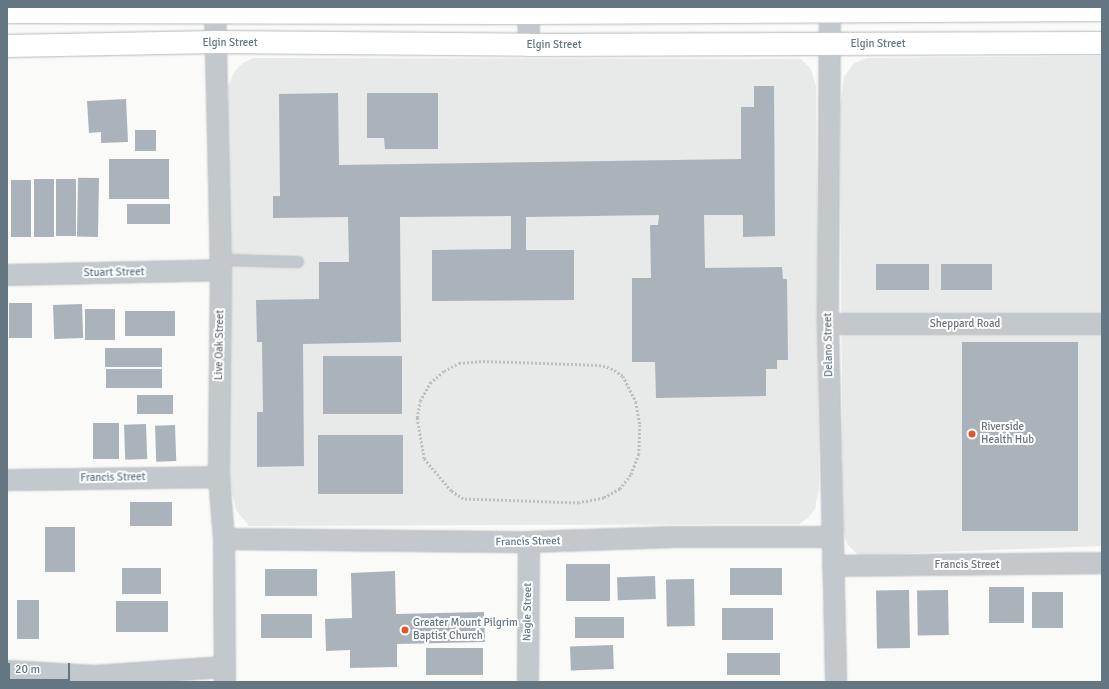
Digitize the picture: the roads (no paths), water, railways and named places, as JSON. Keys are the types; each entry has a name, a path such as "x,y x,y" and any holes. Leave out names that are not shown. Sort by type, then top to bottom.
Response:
{"main road":[{"path":"7,12 215,9 1102,10"},
{"name":"Elgin Street","path":"7,46 216,42 529,45 1102,43"}],"street":[{"name":"Live Oak Street","path":"215,9 221,265 219,477 224,539 225,675"},
{"name":"Delano Street","path":"830,9 828,324 836,682"},
{"path":"528,10 529,45"},
{"name":"Stuart Street","path":"7,275 221,265"},
{"name":"Sheppard Road","path":"828,324 1102,324"},
{"name":"Francis Street","path":"7,480 219,477"},
{"name":"Francis Street","path":"224,539 529,542 674,537 832,537"},
{"name":"Nagle Street","path":"528,682 529,542"},
{"name":"Francis Street","path":"833,566 1102,563"},
{"path":"7,671 95,676 225,675"}],"lane":[{"path":"221,265 298,262"}],"place":[{"name":"Riverside Health Hub","path":"972,434"},
{"name":"Greater Mount Pilgrim Baptist Church","path":"405,630"}]}
